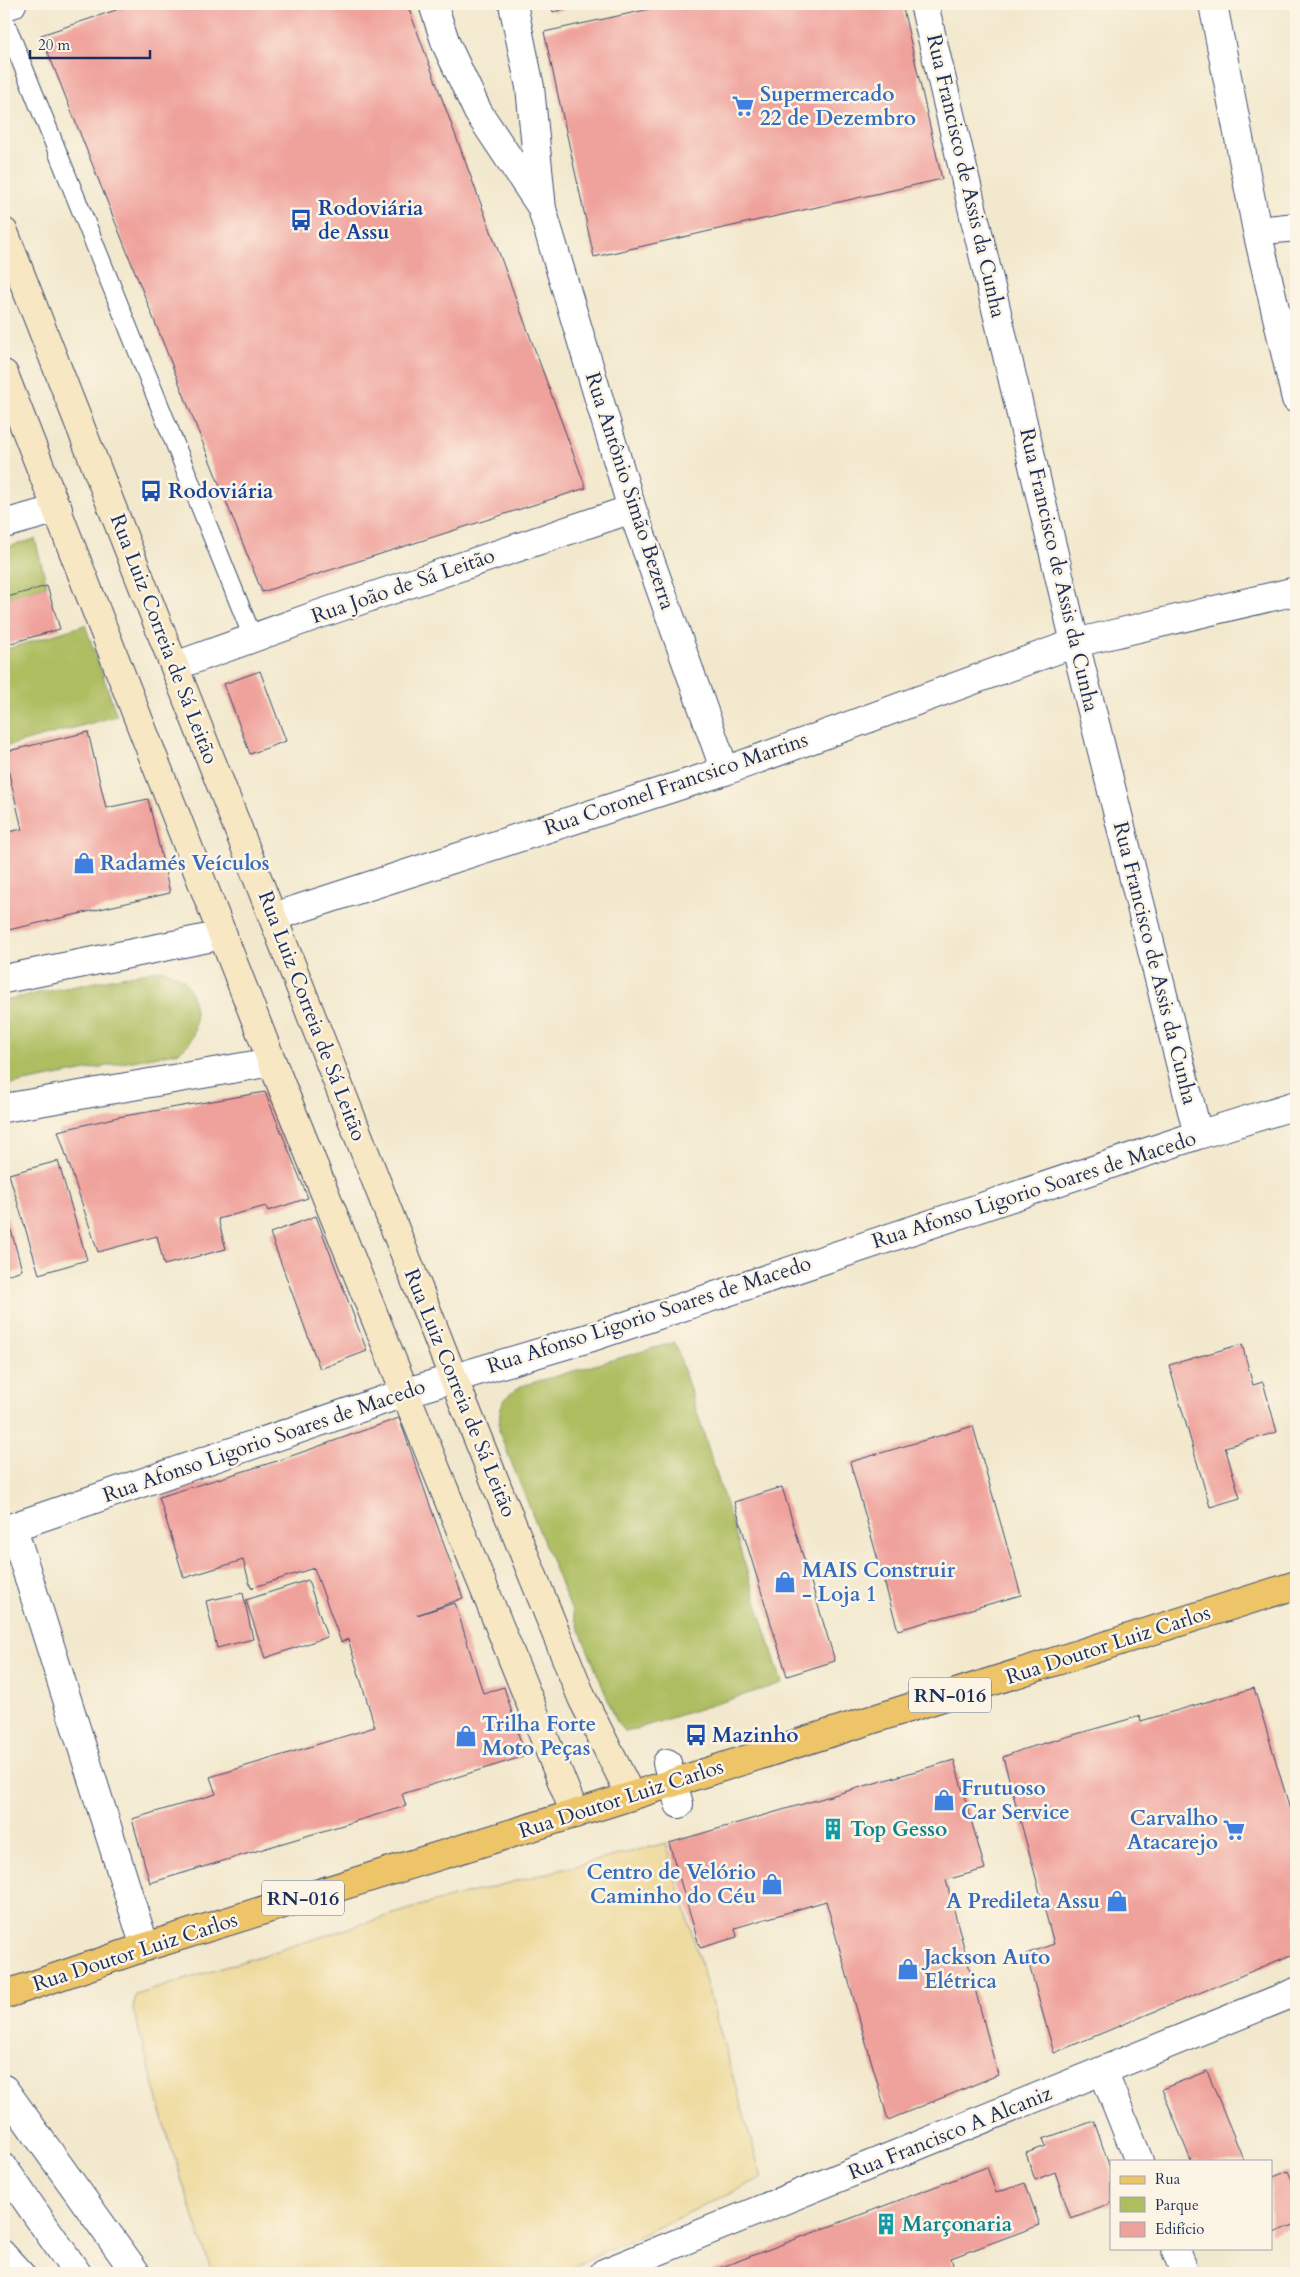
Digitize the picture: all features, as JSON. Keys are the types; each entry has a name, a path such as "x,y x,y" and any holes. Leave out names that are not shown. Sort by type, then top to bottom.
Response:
{"main road":[{"name":"Rua Luiz Correia de Sá Leitão","path":"4,232 453,1377 582,1698 631,1796"},
{"path":"4,374 272,1062 575,1814"},
{"name":"Rua Doutor Luiz Carlos","path":"4,1996 145,1947 575,1814 1296,1585"}],"street":[{"path":"4,6 12,4"},
{"name":"Rua Antônio Simão Bezerra","path":"433,4 446,44 478,112 542,209"},
{"name":"Rua Antônio Simão Bezerra","path":"513,4 530,87 542,209 632,509 724,771"},
{"name":"Rua Francisco de Assis da Cunha","path":"924,4 1075,643 1198,1135"},
{"path":"1213,4 1257,231 1296,399"},
{"path":"1257,231 1296,227"},
{"path":"4,524 58,509"},
{"name":"Rua João de Sá Leitão","path":"175,666 632,509"},
{"name":"Rua Coronel Francsico Martins","path":"273,917 724,771 1075,643 1296,591"},
{"path":"4,979 223,935"},
{"path":"4,1108 272,1062"},
{"name":"Rua Afonso Ligorio Soares de Macedo","path":"8,1529 404,1393 592,1337 1198,1135 1296,1105"},
{"path":"8,1529 145,1947"},
{"name":"Rua Francisco A Alcaniz","path":"604,2273 1296,1992"},
{"path":"1103,2071 1139,2160"},
{"path":"4,2089 136,2273"},
{"path":"4,2168 77,2273"},
{"path":"1176,2250 1185,2273"}],"lane":[{"path":"4,19 253,638"},
{"path":"4,2249 26,2273"}],"green space":[{"path":"35,539 47,586 4,598 4,548"},
{"path":"85,625 117,716 4,747 4,650"},
{"path":"162,969 180,977 185,982 194,1007 195,1026 193,1034 188,1044 179,1052 4,1086 4,1000"},
{"path":"675,1342 782,1683 626,1732 617,1722 499,1432 500,1410 508,1396 521,1386"}],"sand":[{"path":"666,1843 762,2178 561,2273 212,2273 170,2144 133,2009 136,1995 426,1904"}],"building":[{"name":"Rodoviária de Assu","path":"134,4 407,4 586,488 262,592 41,35"},
{"path":"551,4 583,4 553,12"},
{"name":"Supermercado 22 de Dezembro","path":"673,4 902,4 942,179 594,257 544,32"},
{"path":"47,586 60,629 4,645 4,598"},
{"path":"260,671 286,741 250,754 224,684"},
{"name":"Radamés Veículos","path":"88,732 106,808 148,799 170,893 4,931 4,833 22,829 4,752"},
{"path":"265,1092 308,1198 268,1211 266,1206 218,1219 226,1249 164,1265 157,1236 98,1252 58,1131 118,1117"},
{"path":"58,1161 87,1260 39,1274 9,1174"},
{"path":"4,1205 22,1270 4,1276"},
{"path":"316,1216 367,1351 320,1369 270,1233"},
{"path":"1242,1344 1253,1385 1263,1382 1277,1432 1225,1447 1240,1498 1210,1507 1169,1365"},
{"path":"399,1418 463,1598 417,1615 455,1603 483,1693 504,1687 525,1756 402,1794 406,1806 150,1883 132,1819 216,1794 210,1777 375,1727 348,1639 341,1642 314,1568 251,1588 243,1560 184,1578 159,1497 277,1461"},
{"path":"973,1426 1021,1595 898,1630 850,1462"},
{"name":"MAIS Construir - Loja 1","path":"782,1487 835,1661 787,1676 734,1502"},
{"path":"308,1580 327,1637 265,1658 246,1600"},
{"path":"243,1593 253,1639 217,1648 206,1601"},
{"path":"1254,1688 1290,1809 1296,1807 1296,1953 1054,2053 1026,1954 1054,1944 1003,1757 1024,1749 1140,1716 1141,1721"},
{"name":"Jackson Auto Elétrica","path":"954,1760 985,1869 946,1880 998,2075 888,2120 826,1901 735,1928 737,1937 700,1948 669,1843"},
{"path":"1207,2071 1244,2160 1191,2160 1162,2089"},
{"path":"1094,2121 1110,2168 1110,2204 1071,2219 1055,2172 1035,2180 1026,2153 1046,2146 1043,2139"},
{"name":"Marçonaria","path":"987,2167 996,2193 1025,2183 1040,2225 951,2258 956,2273 706,2273"},
{"path":"1288,2171 1296,2191 1296,2224 1272,2234 1272,2178"}],"place":[{"name":"Supermercado 22 de Dezembro","path":"743,106"},
{"name":"Rodoviária de Assu","path":"301,220"},
{"name":"Rodoviária","path":"151,491"},
{"name":"Radamés Veículos","path":"84,863"},
{"name":"MAIS Construir - Loja 1","path":"785,1582"},
{"name":"Mazinho","path":"696,1735"},
{"name":"Trilha Forte Moto Peças","path":"466,1736"},
{"name":"Frutuoso Car Service","path":"944,1800"},
{"name":"Top Gesso","path":"833,1829"},
{"name":"Carvalho Atacarejo","path":"1234,1830"},
{"name":"Centro de Velório Caminho do Céu","path":"772,1884"},
{"name":"A Predileta Assu","path":"1117,1901"},
{"name":"Jackson Auto Elétrica","path":"908,1969"},
{"name":"Marçonaria","path":"886,2224"}]}
